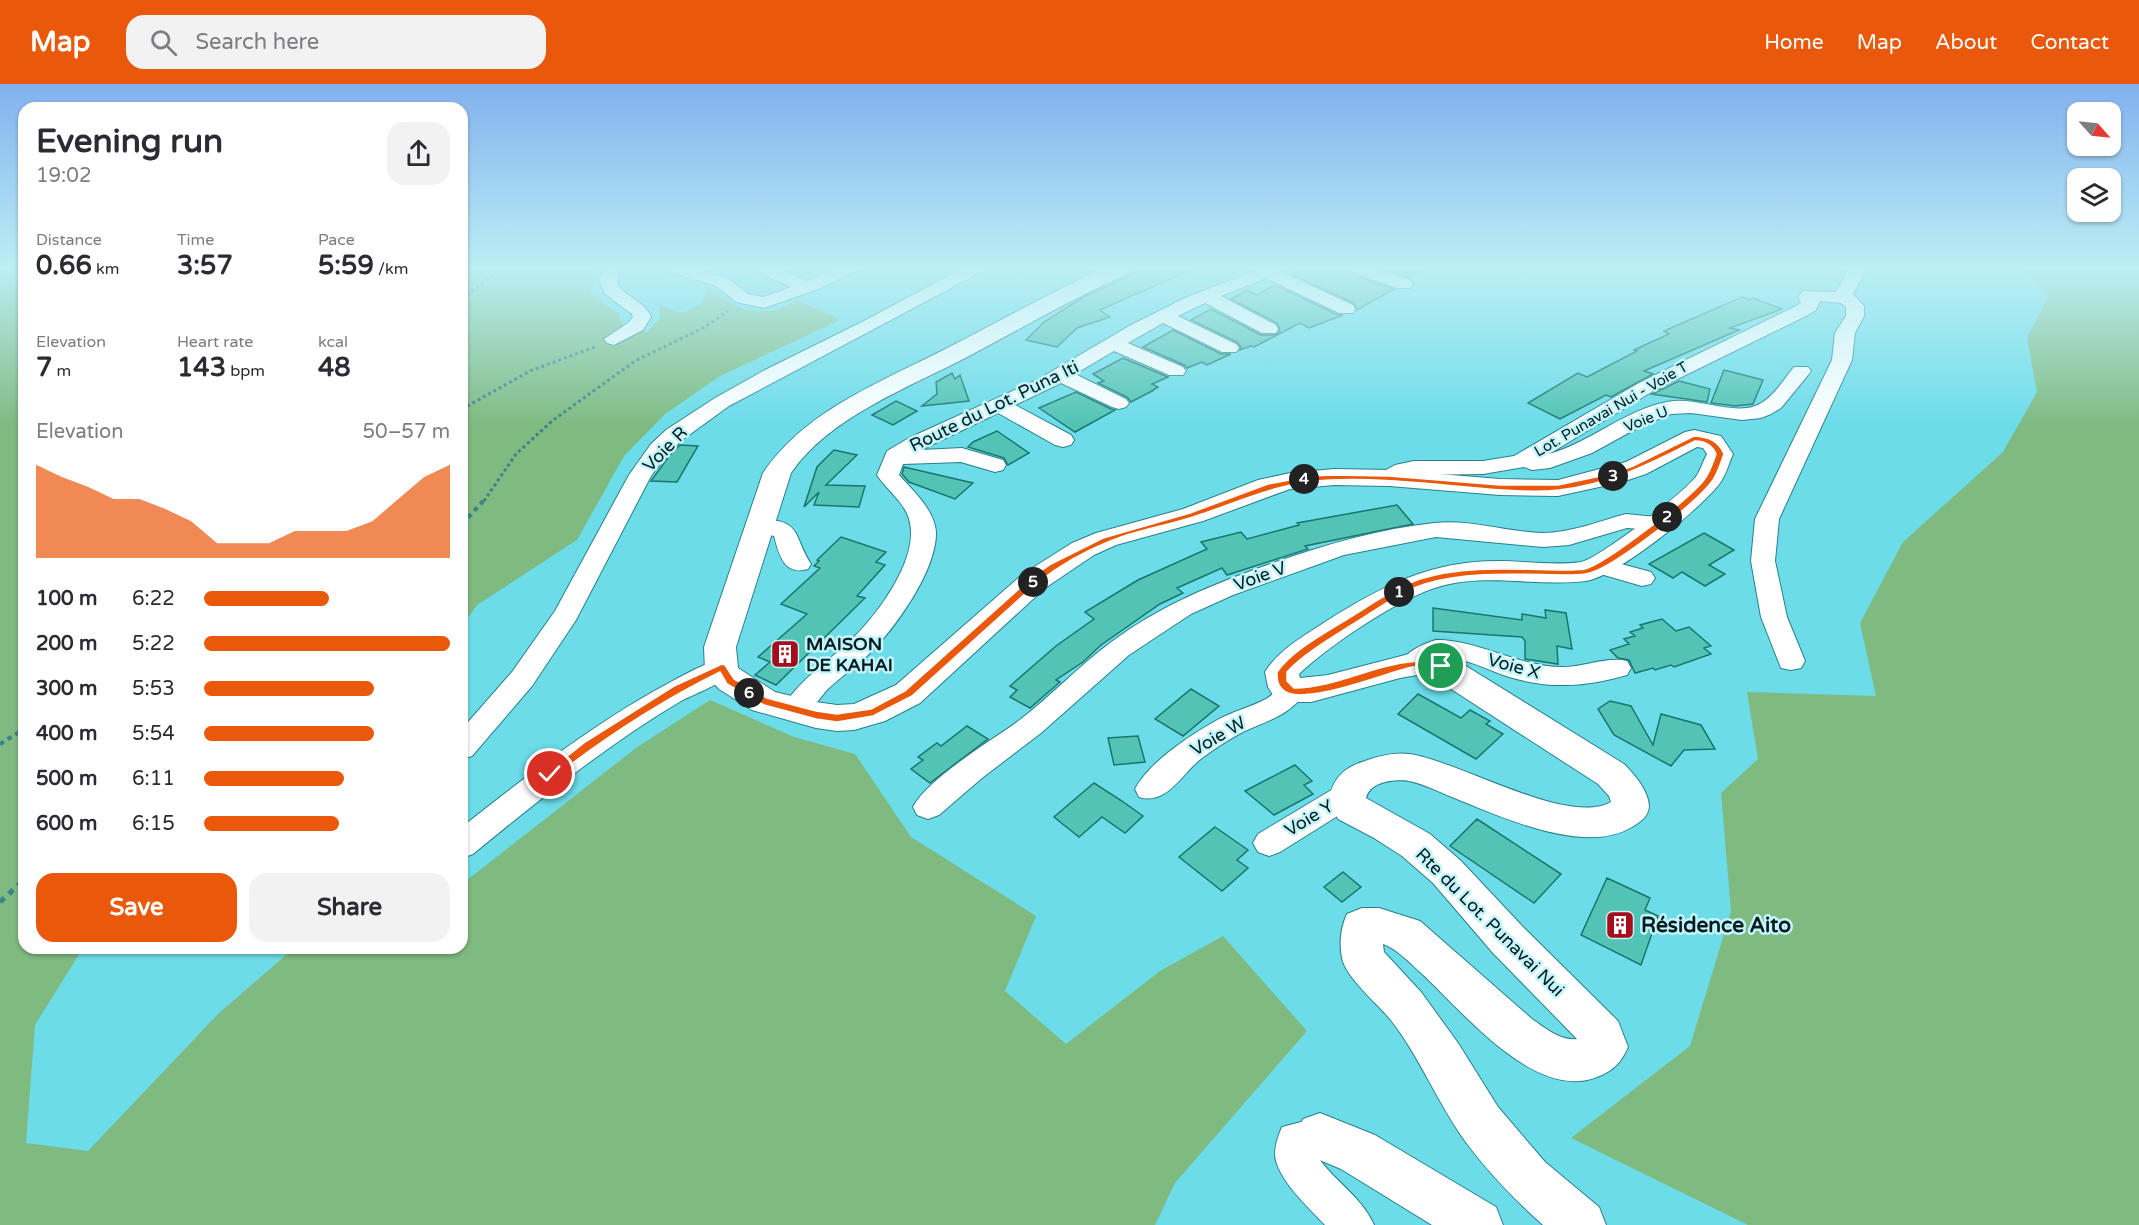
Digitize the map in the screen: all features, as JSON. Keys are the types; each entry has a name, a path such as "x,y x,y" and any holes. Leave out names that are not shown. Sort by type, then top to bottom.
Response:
{"main road":[{"path":"1016,320 842,414 813,434 782,461 720,647 722,668 731,681 764,701 795,710 837,718 873,712 908,694 1034,580 1074,555 1106,540 1193,515 1268,486 1290,481 1334,477 1389,478 1510,488 1558,488 1636,468 1694,438 1712,442 1720,454 1709,479 1679,510 1599,566 1587,571 1571,573 1471,572 1423,581 1402,590 1362,614 1289,664 1282,672 1285,687 1292,691 1322,689 1414,663 1441,666 1611,774 1624,788 1630,800 1630,809 1624,816 1610,820 1589,821 1550,817 1511,806 1412,768 1388,766 1364,775 1352,786 1349,794"},
{"name":"Rte du Lot. Punavai Nui","path":"1349,794 1349,804 1352,809 1388,827 1416,845 1447,872 1508,940 1602,1035 1606,1047 1598,1056 1588,1059 1555,1057 1541,1051 1510,1029 1405,934 1389,927 1373,924 1362,926 1363,959 1406,1006 1442,1058 1481,1123 1528,1179 1581,1225"},
{"path":"1320,1136 1358,1152 1478,1225"}],"street":[{"path":"614,339 636,326 640,320"},
{"name":"Voie R","path":"468,741 522,679 567,614 640,475 659,449 674,435 722,402 772,374 880,320"},
{"name":"Route du Lot. Puna Iti","path":"795,710 803,696 866,641 885,618 918,562 923,539 922,519 888,475 894,458 917,443 1061,375 1156,320"},
{"path":"1172,320 1228,348"},
{"path":"1252,320 1269,329"},
{"name":"Lot. Punavai Nui - Voie T","path":"1389,478 1403,470 1414,468 1493,466 1516,463 1646,387 1782,320"},
{"path":"1791,662 1774,617 1763,561 1767,519 1814,424 1821,402 1842,360 1845,333 1852,320"},
{"path":"1115,344 1176,371"},
{"path":"1061,375 1119,403"},
{"name":"Voie U","path":"1516,463 1543,462 1569,455 1642,418 1669,408 1688,407 1743,413 1766,410 1795,378 1821,402"},
{"path":"999,405 1063,440"},
{"path":"894,458 934,454 962,455 995,465"},
{"name":"Voie V","path":"928,807 971,770 1031,726 1127,644 1182,608 1224,589 1338,549 1412,534 1455,530 1543,540 1569,538 1626,521 1658,523"},
{"path":"760,526 777,527 785,532 793,559 799,564"},
{"path":"1599,566 1642,578"},
{"name":"Voie X","path":"1414,663 1436,649 1441,649 1458,650 1531,674 1576,676 1606,672 1617,668"},
{"path":"468,840 588,744 678,688 722,668"},
{"name":"Voie W","path":"1150,789 1190,751 1230,726 1278,705 1292,691"},
{"name":"Voie Y","path":"1269,843 1349,794"},
{"path":"1320,1136 1296,1141 1295,1157 1311,1182 1353,1225"}],"path":[{"path":"468,518 481,506 516,454 552,420 635,361 715,320"},
{"path":"468,406 530,371 614,339"},
{"path":"0,744 18,733"},
{"path":"0,902 18,886"}],"green space":[{"path":"0,320 18,320 18,954 79,954 35,1025 26,1143 88,1151 219,1013 287,954 468,954 468,879 636,748 710,700 794,737 855,754 911,837 1036,916 1005,991 1066,1044 1160,971 1223,936 1307,1031 1175,1183 1155,1225 0,1225"},
{"path":"468,320 621,320 622,325 646,332 659,320 839,320 720,376 665,414 624,456 577,540 477,605 468,618"},
{"path":"2036,320 2139,320 2139,1225 1748,1225 1571,1138 1690,1046 1731,911 1721,793 1758,759 1747,692 1876,696 1860,623 1903,542 2003,452 2037,392 2027,338"}],"building":[{"path":"1100,320 1077,328 1057,347 1026,340 1044,322"},
{"path":"1192,320 1233,320 1261,335 1276,335 1280,330 1277,323 1272,320 1329,320 1309,328 1300,323 1254,347 1240,350 1241,347 1237,342"},
{"path":"1689,320 1751,320 1730,328 1739,330 1644,371 1653,374 1611,397 1606,395 1560,419 1528,403 1578,373 1587,377 1637,351 1634,350 1669,334 1664,331"},
{"path":"1173,330 1221,354 1231,354 1207,365 1202,362 1187,368 1143,347"},
{"path":"1123,358 1168,377 1152,384 1158,387 1131,402 1127,397 1098,383 1104,381 1093,374"},
{"path":"1724,370 1763,380 1753,404 1735,406 1711,403"},
{"path":"952,373 955,379 960,375 969,401 922,406 937,394 936,382"},
{"path":"1679,381 1710,389 1707,402 1652,394"},
{"path":"1076,392 1115,410 1075,432 1039,408"},
{"path":"896,401 917,411 893,425 872,415"},
{"path":"997,431 1029,453 1008,465 1004,458 968,447 973,442"},
{"path":"680,445 698,446 677,482 651,481 669,456"},
{"path":"834,450 857,455 826,485 865,486 859,507 814,505 819,492 804,507 817,467"},
{"path":"904,467 973,483 955,499 909,482 902,474"},
{"path":"1397,505 1413,524 1305,546 1308,549 1227,575 1222,568 1177,588 1183,593 1160,604 1101,645 1083,662 1056,680 1060,682 1030,708 1010,697 1017,690 1010,686 1056,646 1094,619 1085,612 1138,580 1207,549 1201,542 1241,532 1247,539 1299,525 1297,523"},
{"path":"1704,533 1734,550 1709,565 1725,574 1705,586 1682,572 1673,578 1649,564"},
{"path":"841,537 886,552 876,562 885,565 857,596 865,598 776,685 755,675 770,662 758,657 807,614 781,604 820,568 814,566 819,561 817,560"},
{"path":"1433,608 1522,620 1522,614 1546,618 1545,610 1566,613 1572,649 1557,646 1558,664 1525,659 1525,641 1522,637 1433,631"},
{"path":"1662,619 1676,631 1689,627 1711,646 1704,648 1711,654 1674,667 1671,665 1635,673 1629,660 1618,658 1610,650 1629,644 1624,639 1635,636 1630,632 1643,628 1640,625"},
{"path":"1191,689 1219,706 1183,736 1155,719"},
{"path":"1418,694 1461,718 1470,710 1490,721 1486,724 1503,734 1476,759 1398,714"},
{"path":"1610,701 1631,706 1653,745 1661,714 1701,725 1715,749 1684,750 1671,766 1614,735 1598,709"},
{"path":"967,726 988,739 930,783 911,769 923,760 918,757 937,743 941,746"},
{"path":"1138,736 1145,762 1114,765 1108,738"},
{"path":"1295,765 1312,781 1304,785 1313,794 1274,815 1245,791"},
{"path":"1094,783 1143,816 1125,833 1102,817 1079,837 1054,817"},
{"path":"1477,819 1561,874 1534,903 1450,846"},
{"path":"1215,827 1248,850 1237,860 1248,868 1222,891 1179,857"},
{"path":"1343,872 1361,887 1342,902 1324,887"},
{"name":"Résidence Aito","path":"1607,878 1650,898 1645,910 1658,916 1641,965 1581,935"}],"place":[{"name":"MAISON DE KAHAI","path":"785,654"},
{"name":"Résidence Aito","path":"1620,925"}],"route":[{"path":"550,774 588,744 678,688 722,668 731,681 764,701 816,715 837,718 854,717 873,712 908,694 970,641 1034,580 1083,549 1166,521 1193,515 1268,486 1310,478 1334,477 1389,478 1532,489 1558,488 1636,468 1652,462 1694,438 1705,439 1717,446 1720,454 1717,464 1709,479 1696,494 1679,510 1660,521 1645,535 1598,566 1587,571 1571,573 1471,572 1423,581 1402,590 1326,637 1289,664 1282,672 1282,681 1285,687 1292,691 1304,691 1322,689 1414,663 1441,666"}]}
